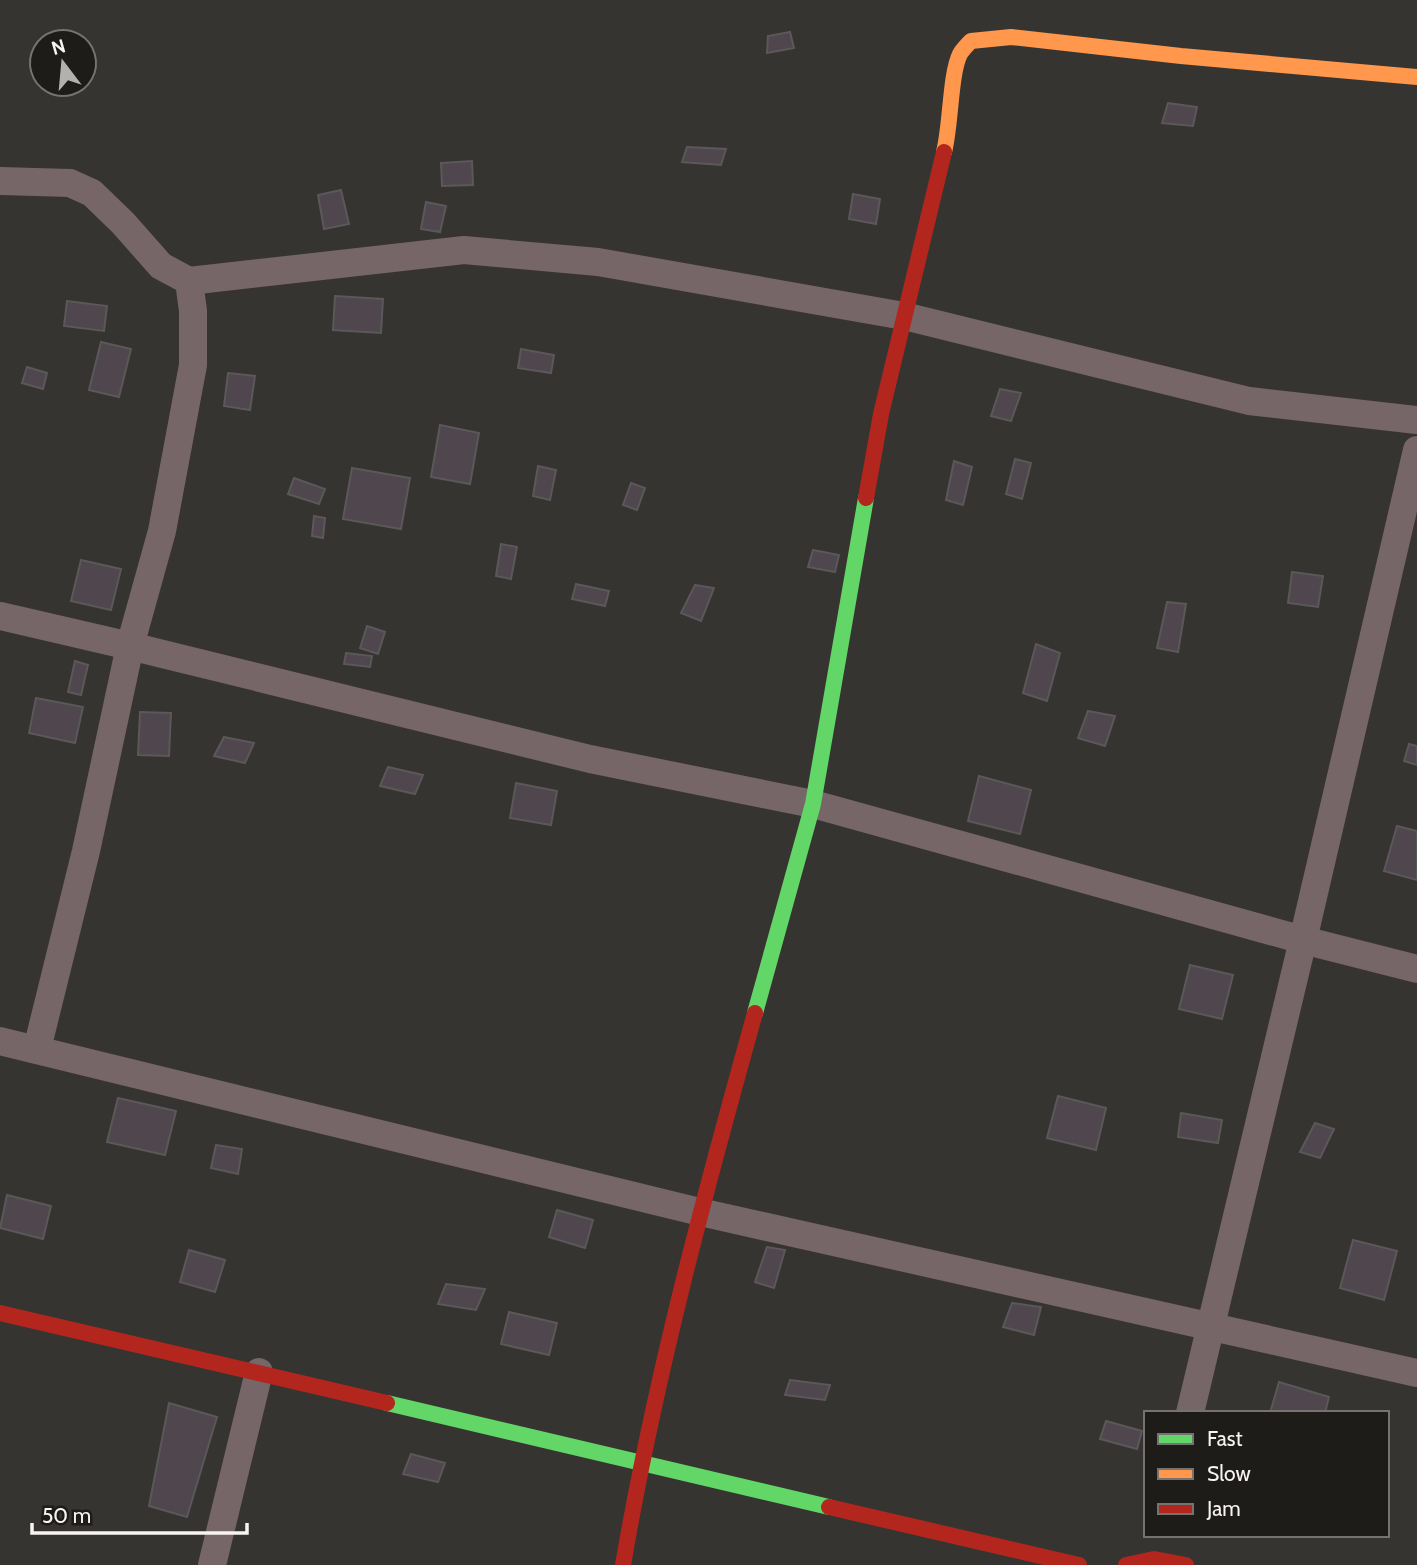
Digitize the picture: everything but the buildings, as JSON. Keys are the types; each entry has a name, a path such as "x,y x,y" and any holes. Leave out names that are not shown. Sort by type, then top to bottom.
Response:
{"street":[{"path":"623,1565 641,1461 700,1212 813,804 881,414 949,132 956,66 961,52 971,41 1011,37 1181,56 1417,77"},
{"path":"0,181 70,183 92,192 161,266 189,281 464,250 598,262 904,316 1249,401 1417,421"},
{"path":"37,1049 86,851 130,646 162,531 193,365 193,311 189,281"},
{"path":"1190,1411 1417,450"},
{"path":"0,616 590,760 813,804 1417,969"},
{"path":"0,1041 700,1212 1417,1373"},
{"path":"0,1313 1079,1565"},
{"path":"212,1565 259,1372"},
{"path":"1126,1565 1156,1553 1186,1565"}],"traffic: fast":[{"path":"755,1013 813,804 866,498"},
{"path":"387,1403 829,1507"}],"traffic: slow":[{"path":"944,152 957,63 961,52 971,41 1011,37 1181,56 1417,77"}],"traffic: jam":[{"path":"866,498 881,414 944,152"},
{"path":"623,1565 665,1356 755,1013"},
{"path":"0,1313 387,1403"},
{"path":"829,1507 1079,1565"},
{"path":"1126,1565 1154,1559 1186,1565"}]}
